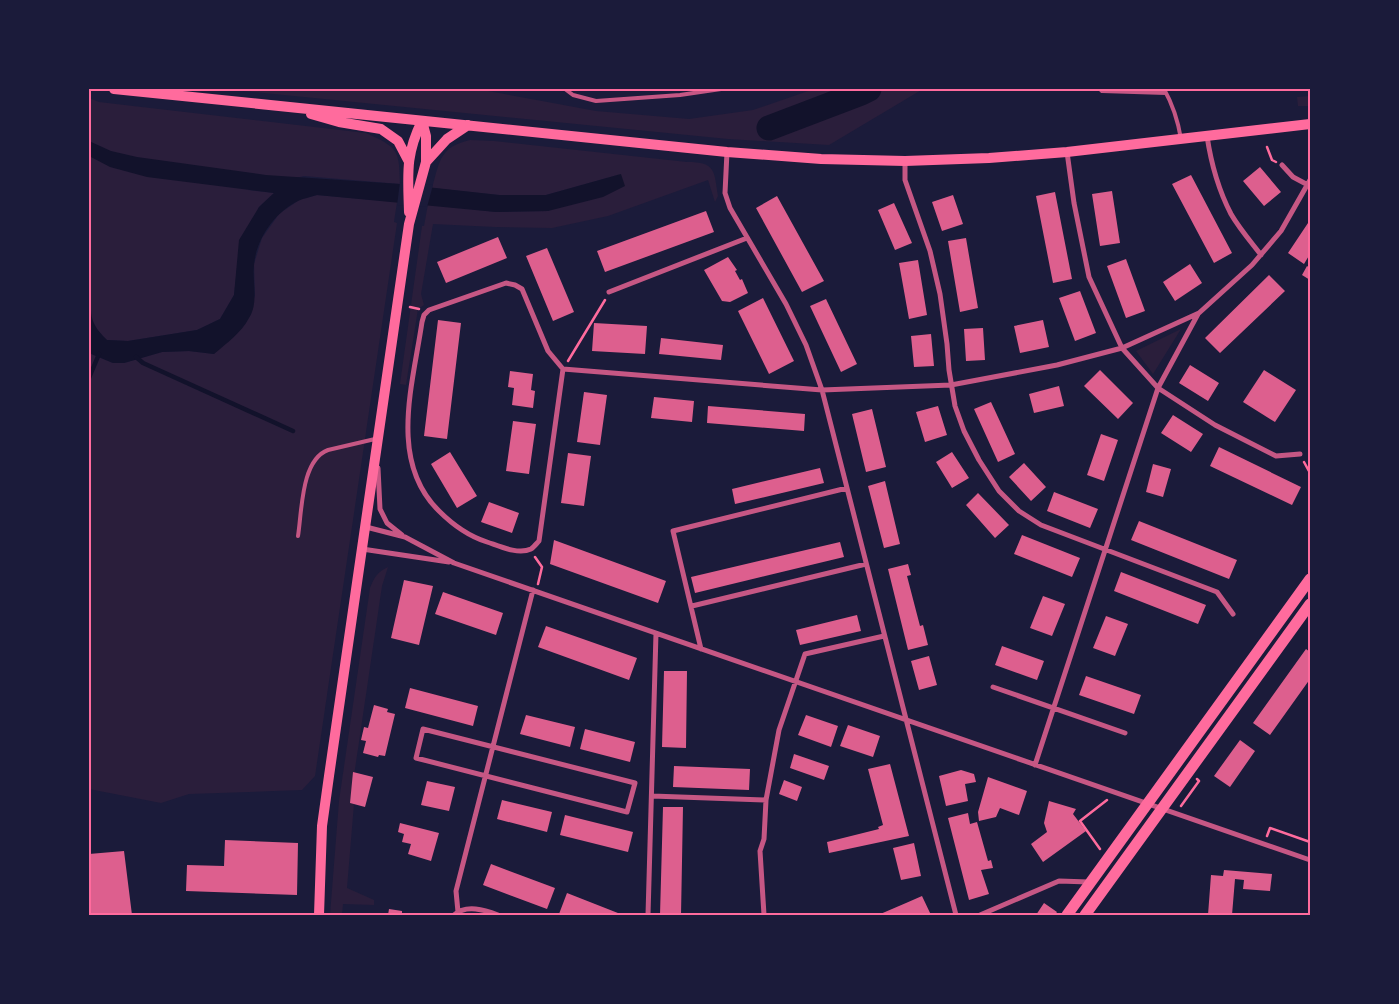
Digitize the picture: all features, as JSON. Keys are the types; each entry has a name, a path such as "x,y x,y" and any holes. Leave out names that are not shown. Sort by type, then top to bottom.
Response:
{"main road":[{"path":"114,89 727,152 821,159 989,158 1067,152 1310,124"},
{"path":"286,107 339,122 381,129 398,142 408,160"},
{"path":"409,224 408,160 413,139 422,120"},
{"path":"319,915 322,826 409,224 426,162 426,136 422,120"},
{"path":"426,162 447,138 468,125"},
{"path":"1067,915 1310,579"},
{"path":"1087,912 1310,604"},
{"path":"1087,912 1090,882"}],"street":[{"path":"1207,136 1219,189 1232,215 1261,255"},
{"path":"727,152 725,193 730,208 786,304 802,337 822,390 956,915"},
{"path":"1067,152 1074,203 1090,277 1122,348 1158,388 1215,425 1276,456 1300,454"},
{"path":"905,160 905,180 930,251 940,294 955,406 964,431 979,460 1000,491 1019,510 1041,525 1217,592 1233,614"},
{"path":"563,369 540,541 530,549 513,550 482,540 453,526 431,504 414,475 408,446 408,419 422,322 429,310 506,283 515,285 522,289 548,351 563,369 822,390 951,385 1057,365 1122,348 1199,313 1261,255 1281,231 1309,182 1293,177 1282,165"},
{"path":"609,292 747,238"},
{"path":"1035,764 1158,388 1199,313"},
{"path":"378,439 378,494 380,509 387,523 405,537 454,563 1310,860"},
{"path":"701,649 673,531 847,488"},
{"path":"365,527 405,537"},
{"path":"362,549 454,563"},
{"path":"692,606 866,564"},
{"path":"498,915 486,911 468,909 456,913 456,891 492,746 535,591"},
{"path":"648,915 656,633"},
{"path":"764,915 760,851 764,839 766,800 779,730 805,654 884,636"},
{"path":"993,687 1125,733"},
{"path":"423,729 635,783 627,812 485,776 416,758 423,729"},
{"path":"652,796 766,800"},
{"path":"980,915 1060,881 1090,882"}],"lane":[{"path":"565,89 574,95 596,100 680,95 721,89"},
{"path":"1100,89 1102,91 1165,91 1178,122 1181,139"},
{"path":"298,536 307,476 313,460 320,453 328,450 378,439"}],"path":[{"path":"1267,146 1272,160 1282,165"},
{"path":"563,369 609,292"},
{"path":"1300,454 1310,474"},
{"path":"530,549 542,567 535,591"},
{"path":"1185,801 1200,780"},
{"path":"1097,844 1080,821 1116,793"},
{"path":"1264,844 1270,828 1310,842"}],"shaded area":[{"path":"223,89 477,89 596,111 689,119 753,110 814,89 923,89 829,145 728,139"},
{"path":"1310,96 1310,106 1298,106 1297,97"},
{"path":"89,98 99,102 366,133 385,143 395,151 398,157 400,184 304,176 248,190 274,193 259,207 237,268 234,295 220,319 197,330 128,341 107,340 96,330 91,318 89,282"},
{"path":"470,140 696,162 708,166 712,170 716,180 718,196 715,202 708,180 608,216 552,228 433,224 421,294 424,305 418,309 406,385 400,384 422,226 424,226 428,204 496,212 548,211 621,174 546,195 499,195 432,188 443,156 453,147"},
{"path":"89,141 111,151 137,157 266,175 400,184 499,195 546,195 621,174 625,186 603,197 548,211 496,212 317,195 303,199 290,206 274,219 263,236 258,246 254,265 254,306 246,323 229,342 214,354 189,351 162,352 124,363 113,363 89,353 89,283 91,313 95,326 107,340 128,341 197,330 220,319 234,295 239,240 259,207 274,193 147,177 110,167 89,156"},
{"path":"317,195 397,202 394,222 397,223 315,776 302,790 189,794 161,803 89,789 89,353 113,363 124,363 162,352 189,351 214,354 255,296 254,264 262,238 279,214 299,200"},
{"path":"1181,329 1153,374 1136,351"},
{"path":"388,567 382,586 350,803 354,804 347,888 374,900 374,905 343,904 342,915 330,915 339,801 370,588 376,576"}],"pier":[{"path":"400,182 433,185 427,207 397,205"}],"building":[{"path":"1260,167 1281,192 1264,206 1243,181"},
{"path":"1191,175 1232,253 1214,263 1172,184"},
{"path":"1112,191 1120,243 1100,246 1092,194"},
{"path":"1055,192 1072,279 1053,283 1036,196"},
{"path":"953,195 963,224 942,231 932,202"},
{"path":"777,196 824,281 802,292 756,208"},
{"path":"894,203 912,243 895,250 878,210"},
{"path":"706,211 714,232 605,272 597,251"},
{"path":"1310,220 1310,254 1304,264 1288,253"},
{"path":"498,237 507,258 446,283 437,262"},
{"path":"966,238 978,308 960,312 948,241"},
{"path":"547,248 574,312 553,321 526,256"},
{"path":"728,257 737,270 735,271 740,280 742,279 748,293 730,302 722,301 704,270"},
{"path":"1126,259 1145,311 1126,318 1107,266"},
{"path":"918,260 927,315 909,319 899,263"},
{"path":"1190,264 1202,283 1175,301 1163,282"},
{"path":"1307,266 1310,268 1310,280 1302,275"},
{"path":"1269,275 1285,291 1220,353 1205,338"},
{"path":"1080,291 1096,333 1075,341 1059,298"},
{"path":"763,298 794,361 769,374 738,311"},
{"path":"826,299 857,364 841,372 810,306"},
{"path":"438,320 461,323 447,439 424,436"},
{"path":"1043,320 1049,347 1020,353 1014,326"},
{"path":"594,323 647,326 645,354 592,351"},
{"path":"983,328 985,360 966,361 964,329"},
{"path":"931,334 934,366 914,367 911,336"},
{"path":"661,338 723,345 721,360 659,354"},
{"path":"1190,365 1219,383 1208,401 1179,383"},
{"path":"1100,370 1133,403 1118,419 1084,386"},
{"path":"1264,370 1296,390 1275,422 1243,402"},
{"path":"510,371 533,374 531,390 535,391 533,408 512,405 514,388 508,387"},
{"path":"1059,386 1064,406 1034,413 1029,394"},
{"path":"584,392 607,395 600,445 577,442"},
{"path":"654,397 694,401 692,422 651,418"},
{"path":"991,402 1015,454 998,462 974,409"},
{"path":"708,406 805,414 804,431 707,423"},
{"path":"938,406 947,435 925,442 916,412"},
{"path":"872,409 886,467 866,472 852,414"},
{"path":"1173,415 1203,434 1191,452 1161,433"},
{"path":"513,421 536,424 529,474 506,471"},
{"path":"1101,434 1118,440 1104,481 1087,475"},
{"path":"1219,447 1301,487 1292,505 1210,466"},
{"path":"450,452 477,496 457,508 431,464"},
{"path":"952,452 969,478 952,488 936,462"},
{"path":"568,453 591,456 584,506 561,503"},
{"path":"1024,463 1046,487 1031,501 1009,477"},
{"path":"1153,464 1171,469 1163,497 1146,492"},
{"path":"820,468 824,483 735,504 732,489"},
{"path":"885,481 900,544 884,548 868,486"},
{"path":"1054,492 1098,509 1090,528 1047,511"},
{"path":"978,493 1009,525 995,538 966,505"},
{"path":"489,502 519,513 512,533 481,522"},
{"path":"1139,521 1237,560 1229,579 1131,540"},
{"path":"1022,535 1080,558 1072,577 1014,554"},
{"path":"554,540 666,581 658,603 550,564"},
{"path":"840,542 844,557 695,593 691,577"},
{"path":"908,564 911,575 907,576 920,626 923,625 928,645 908,650 888,569"},
{"path":"1121,572 1206,605 1198,624 1114,591"},
{"path":"404,580 433,586 419,645 391,638"},
{"path":"443,592 503,613 496,635 435,614"},
{"path":"1043,596 1065,604 1052,636 1030,628"},
{"path":"857,615 861,631 800,645 796,630"},
{"path":"1106,616 1128,624 1115,656 1093,648"},
{"path":"546,626 637,658 629,680 538,647"},
{"path":"1002,646 1044,661 1037,680 995,665"},
{"path":"1306,649 1310,652 1310,679 1270,735 1253,723"},
{"path":"929,656 937,685 919,690 911,661"},
{"path":"664,671 687,671 686,748 662,747"},
{"path":"1086,676 1141,695 1134,714 1079,695"},
{"path":"410,688 478,706 473,726 405,708"},
{"path":"374,705 388,709 387,712 395,714 385,756 379,755 378,757 363,753 366,741 361,740 364,727 368,728"},
{"path":"526,715 575,727 570,747 520,734"},
{"path":"806,715 838,726 831,747 798,735"},
{"path":"848,725 880,736 873,757 840,746"},
{"path":"585,729 635,742 630,762 580,749"},
{"path":"1240,740 1255,751 1230,787 1214,776"},
{"path":"794,754 829,766 824,780 790,768"},
{"path":"890,764 909,836 829,853 827,842 879,829 878,827 883,825 868,769"},
{"path":"674,766 750,769 749,790 673,787"},
{"path":"961,770 974,774 976,782 965,784 968,801 946,806 939,776"},
{"path":"353,772 373,777 365,807 350,803"},
{"path":"988,777 1027,791 1019,815 1000,808 996,817 979,821 978,812"},
{"path":"784,780 802,787 797,801 779,794"},
{"path":"427,781 455,787 449,811 421,805"},
{"path":"502,800 552,812 547,832 497,819"},
{"path":"1049,801 1076,809 1073,814 1086,831 1043,862 1031,844 1047,832 1044,823"},
{"path":"663,807 683,807 681,915 660,915"},
{"path":"968,813 970,824 977,822 988,861 991,860 993,868 981,870 989,894 969,900 948,818"},
{"path":"565,815 633,832 628,852 560,835"},
{"path":"400,823 439,833 431,861 408,854 411,844 402,842 404,834 398,832"},
{"path":"225,840 298,843 297,895 186,891 187,865 224,866"},
{"path":"914,843 921,876 901,880 893,848"},
{"path":"124,851 132,915 89,915 89,854"},
{"path":"491,864 555,888 547,909 483,885"},
{"path":"1224,870 1272,874 1270,891 1243,889 1244,880 1235,879 1232,915 1208,915 1211,875 1223,876"},
{"path":"567,893 623,915 559,914"},
{"path":"922,896 931,915 878,915 906,903"},
{"path":"1044,903 1057,912 1055,915 1036,915"},
{"path":"389,909 402,911 402,915 388,915"}],"waterway":[{"path":"769,128 869,89"},
{"path":"89,378 99,354"},
{"path":"136,357 143,363 293,431"}]}
